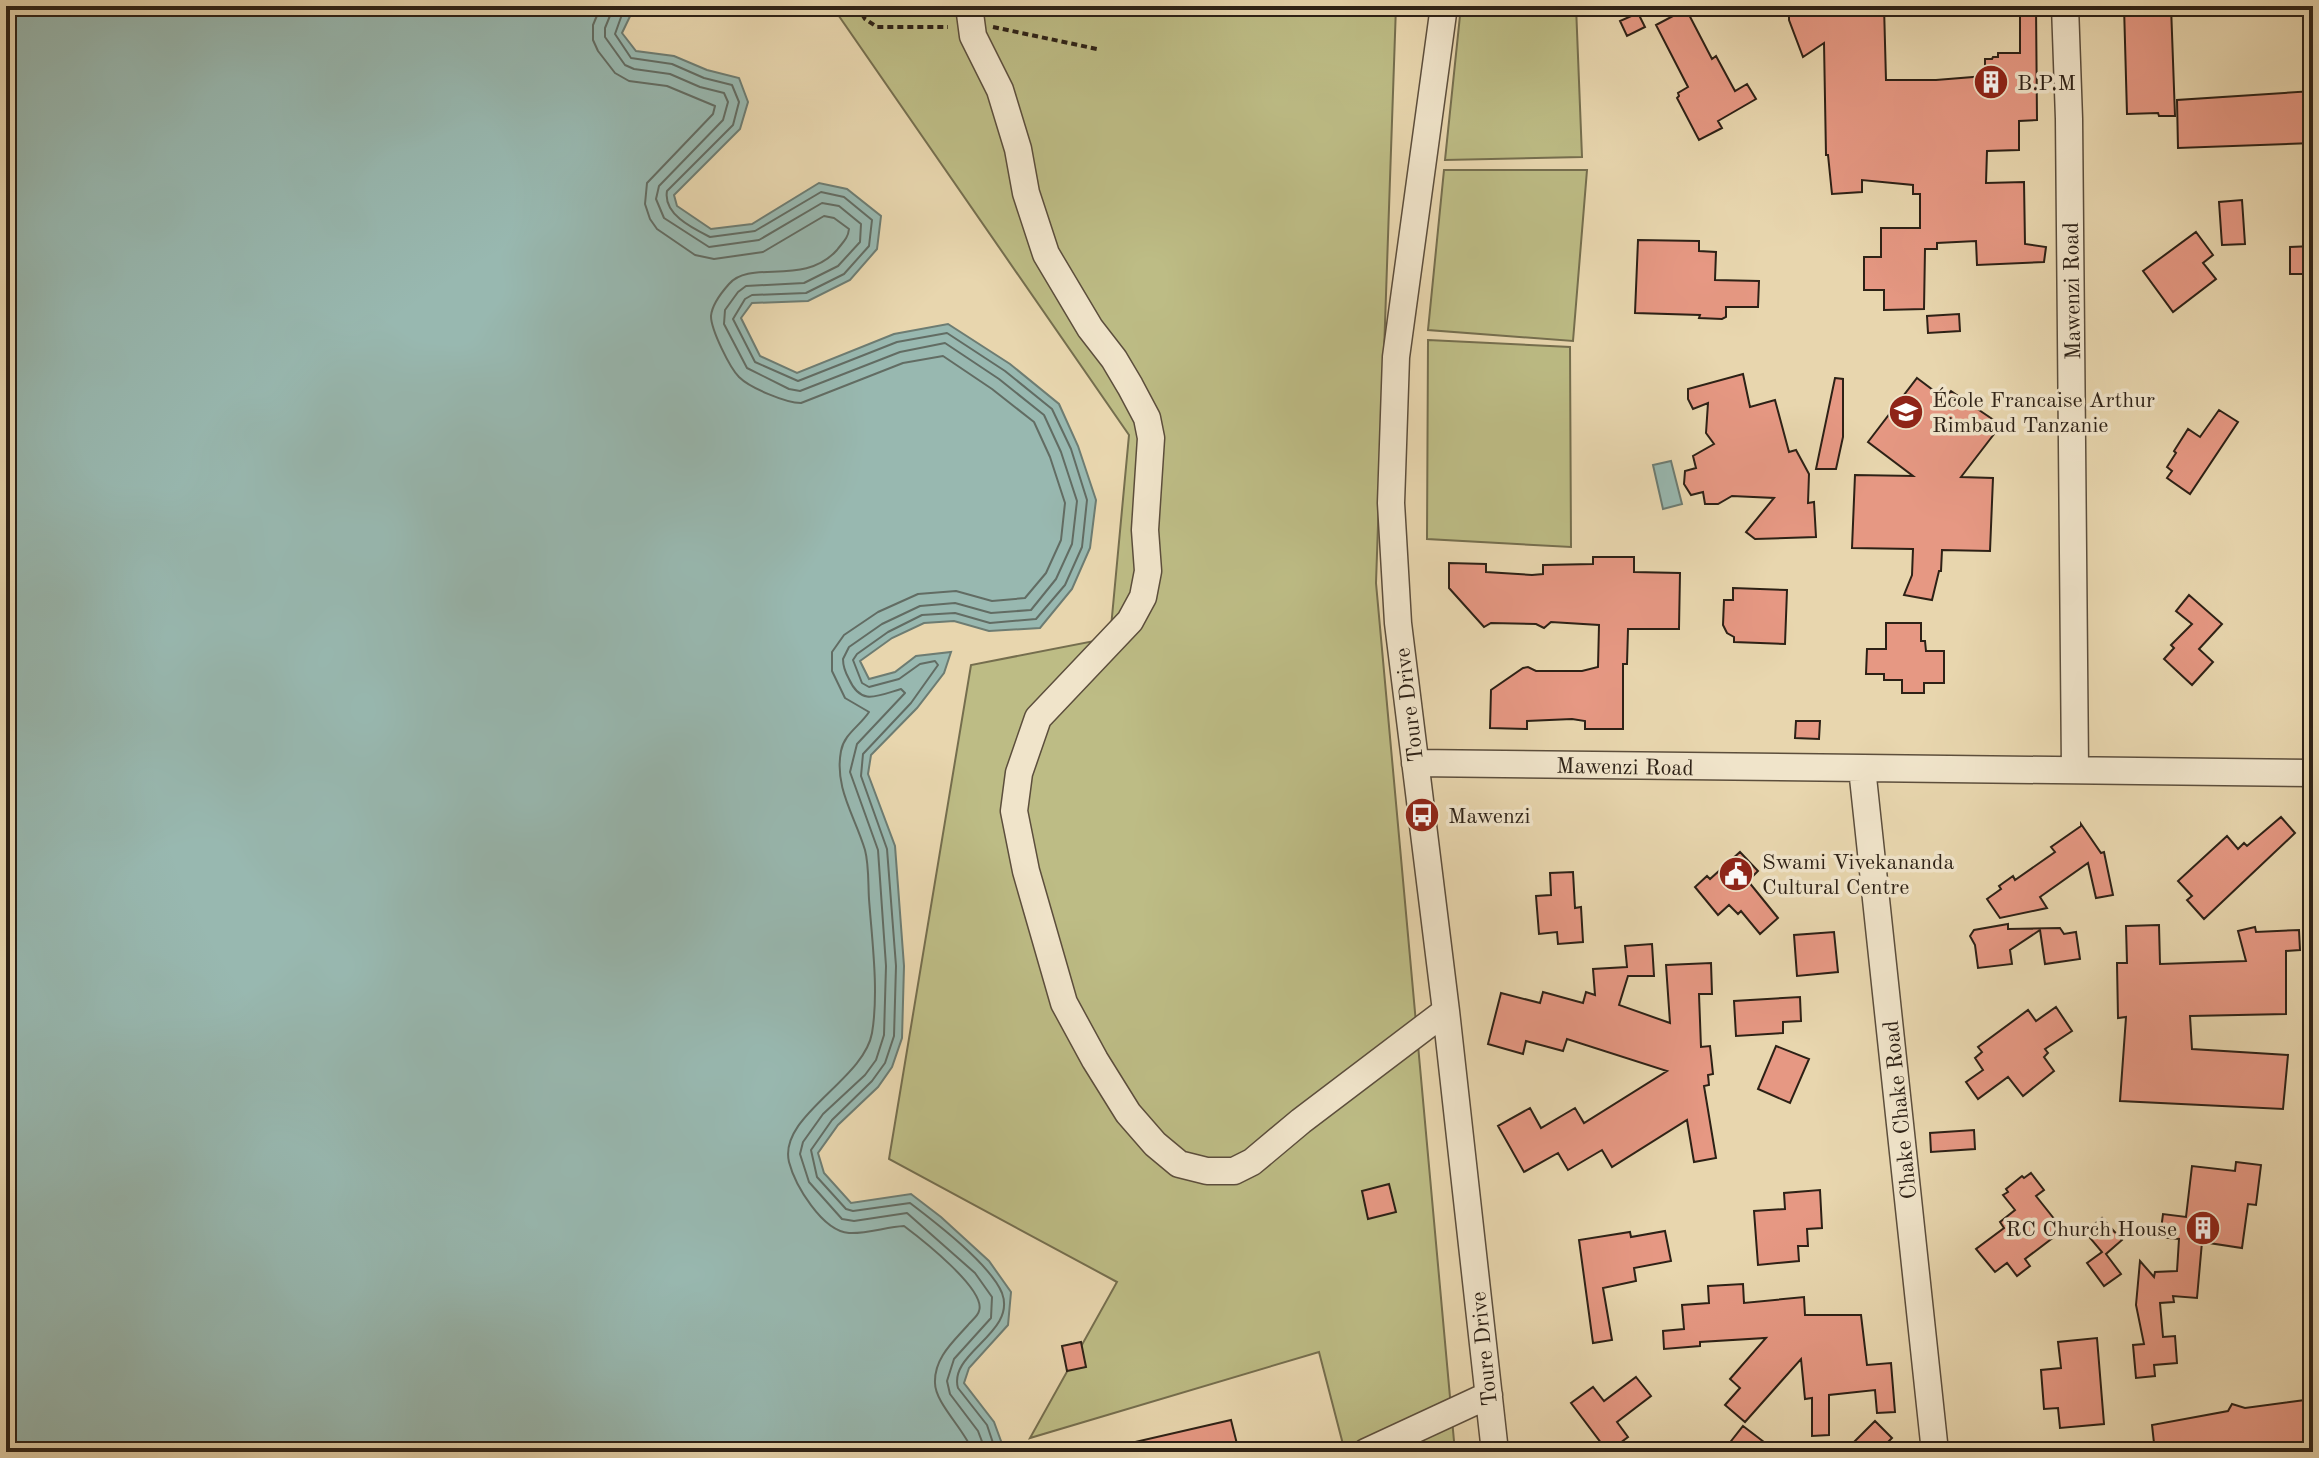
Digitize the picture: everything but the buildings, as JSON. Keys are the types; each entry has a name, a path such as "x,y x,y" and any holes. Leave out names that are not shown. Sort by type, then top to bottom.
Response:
{"street":[{"name":"Toure Drive","path":"1444,6 1396,357 1391,518 1398,623 1446,1011 1495,1452"},
{"name":"Mawenzi Road","path":"2065,6 2069,119 2075,769"},
{"path":"970,16 973,36 1000,90 1018,149 1026,193 1046,254 1090,328 1130,386 1147,418 1151,438 1145,530 1148,571 1143,597 1130,621 1038,718 1019,773 1014,811 1026,871 1064,1003 1128,1113 1155,1144 1179,1164 1207,1171 1234,1171 1252,1162 1446,1011"},
{"name":"Mawenzi Road","path":"1415,763 2313,773"},
{"name":"Chake Chake Road","path":"1862,768 1935,1452"},
{"path":"1366,1452 1489,1395"}],"path":[{"path":"857,6 865,19 877,27 911,29 970,16 1001,27 1097,49"}],"shaded area":[{"path":"832,6 1396,6 1376,583 1455,1452 1345,1452 1319,1352 1030,1438 1117,1282 889,1159 971,665 1110,638 1129,435"},
{"path":"1461,6 1576,6 1582,157 1445,160"},
{"path":"1444,170 1587,170 1573,341 1428,330"},
{"path":"1428,340 1570,347 1571,547 1427,539"}],"water":[{"path":"6,6 635,6 622,33 636,51 674,56 707,70 739,78 748,102 740,129 674,195 677,206 711,229 752,224 819,183 847,189 881,216 877,249 850,280 808,301 752,303 741,318 760,356 797,373 894,334 948,324 1010,364 1059,404 1078,446 1096,500 1090,548 1072,589 1040,628 989,631 954,621 924,623 892,638 860,661 869,679 895,672 916,656 951,652 944,673 917,708 871,755 868,774 895,846 904,966 902,1038 892,1067 878,1087 838,1125 818,1153 824,1173 851,1203 911,1194 989,1261 1011,1292 1008,1325 969,1368 964,1383 994,1422 1005,1452 6,1452"},
{"path":"1671,461 1682,504 1663,509 1653,465"}],"place":[{"name":"B.P.M","path":"1991,82"},
{"name":"École Francaise Arthur Rimbaud Tanzanie","path":"1906,412"},
{"name":"Mawenzi","path":"1422,815"},
{"name":"Swami Vivekananda Cultural Centre","path":"1736,874"},
{"name":"RC Church House","path":"2203,1228"}]}
